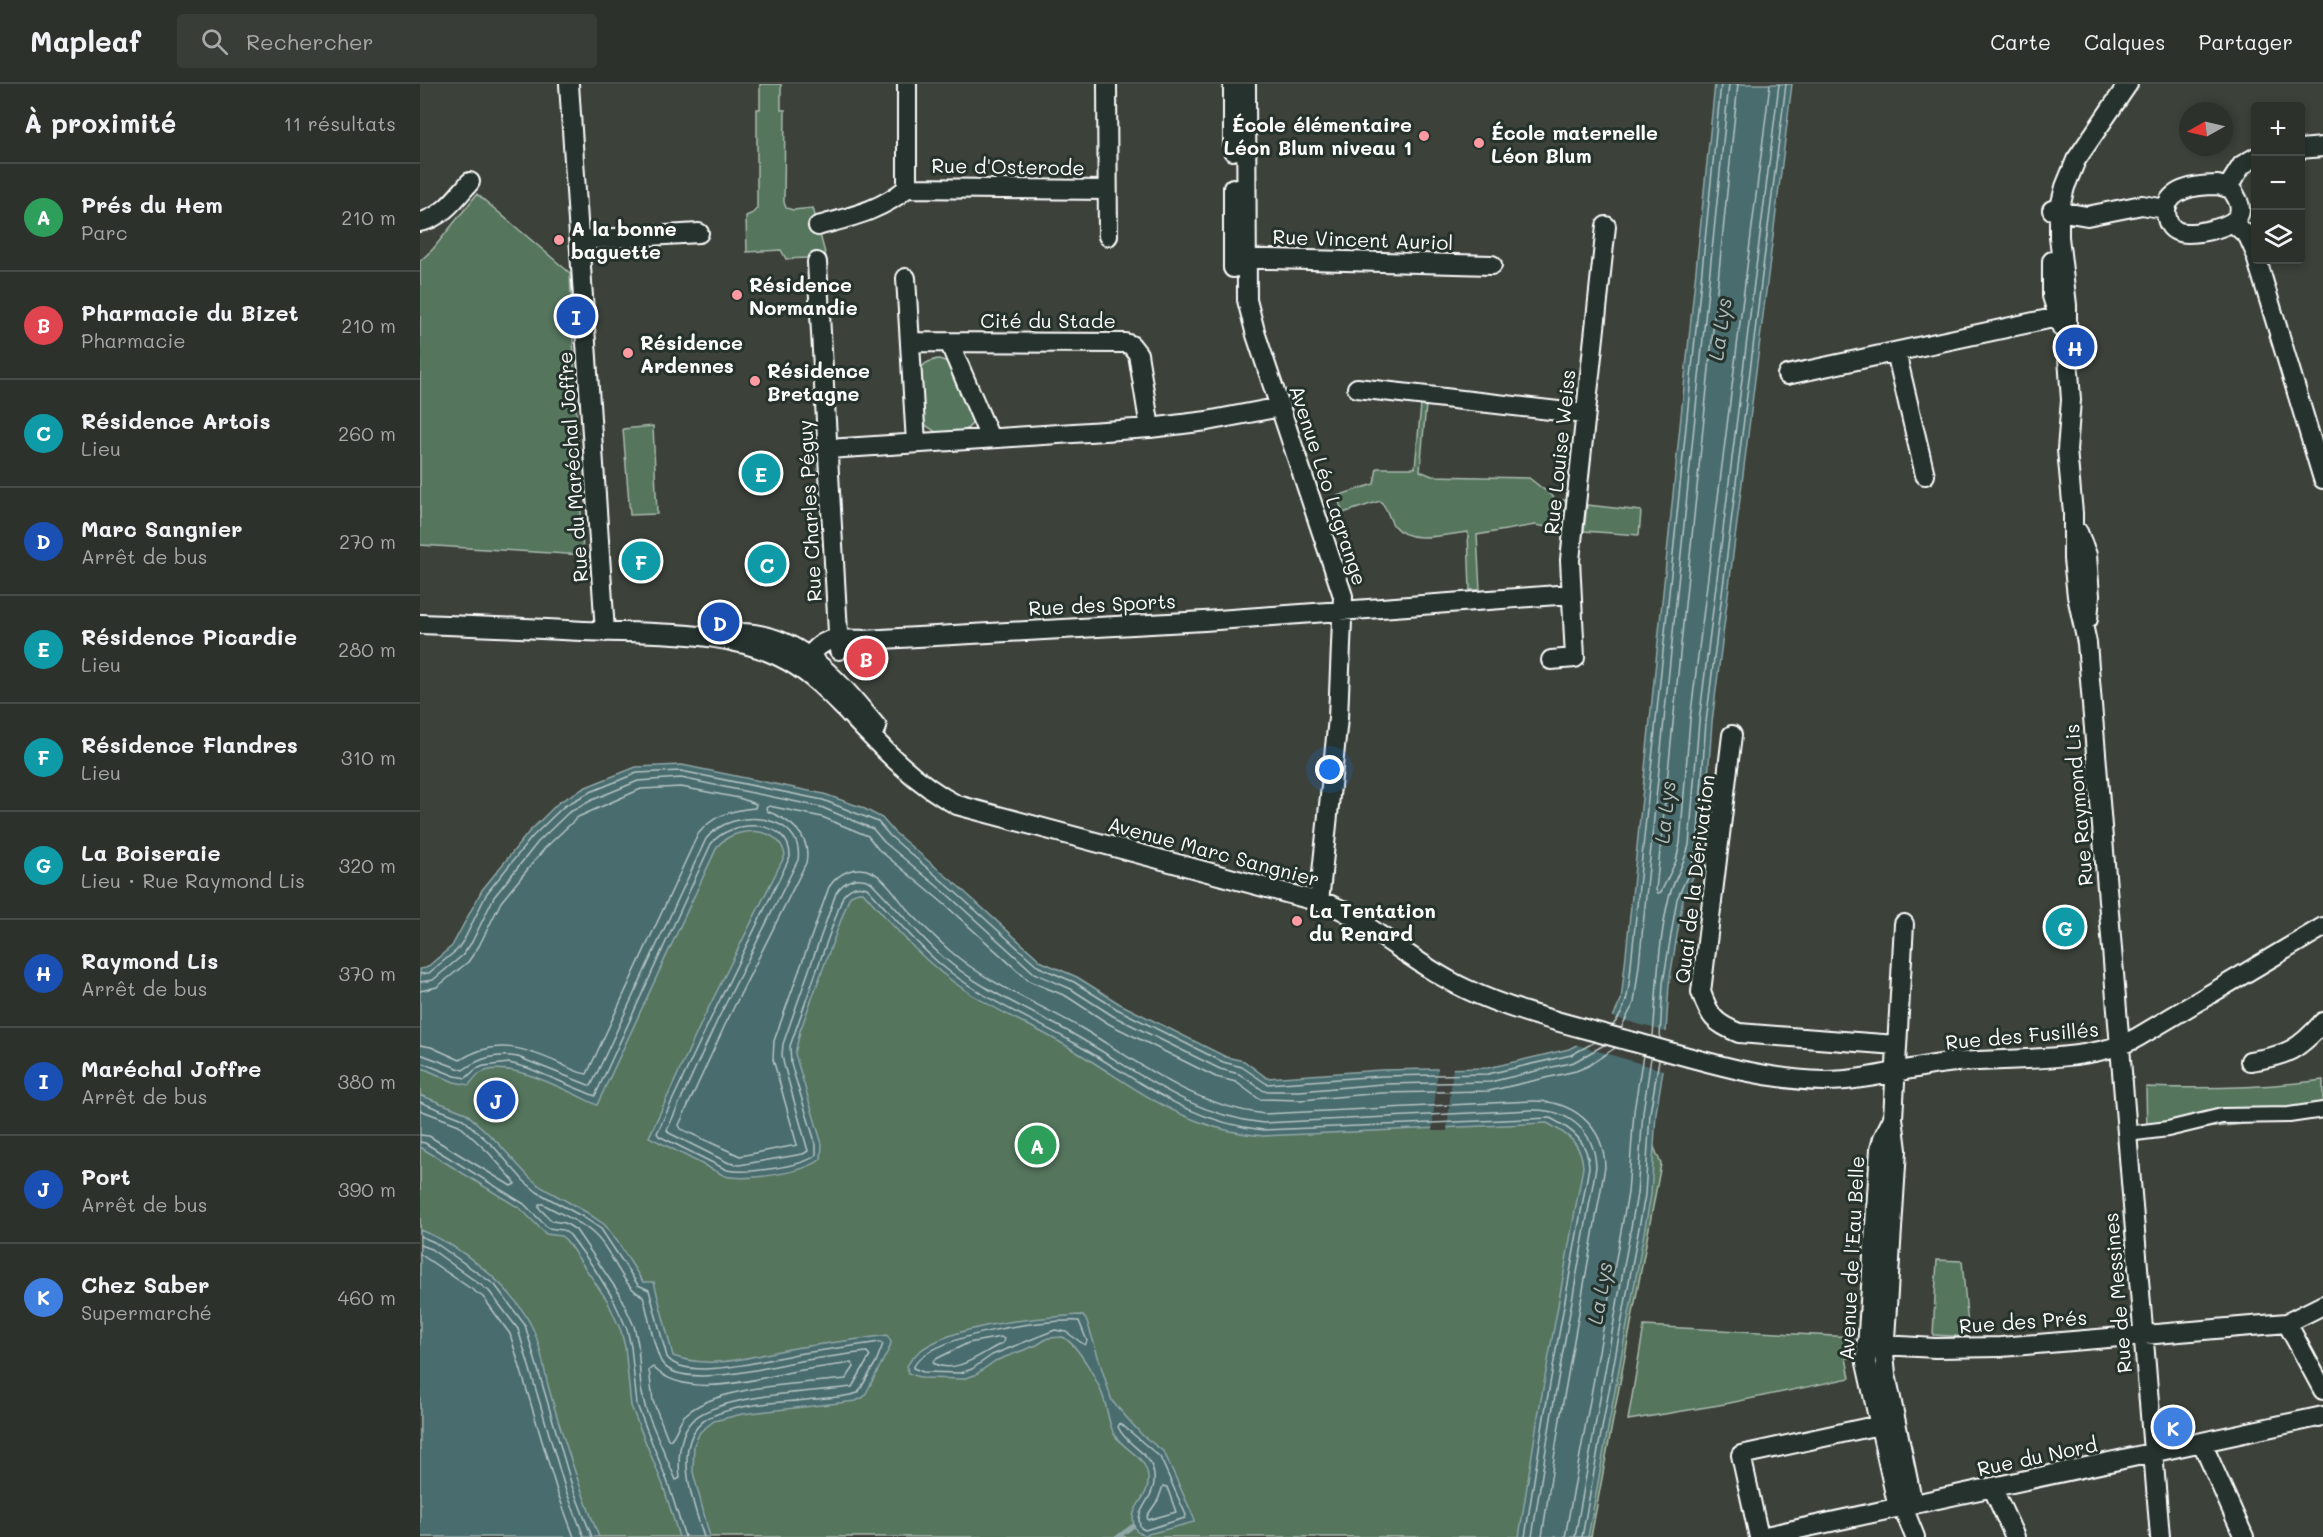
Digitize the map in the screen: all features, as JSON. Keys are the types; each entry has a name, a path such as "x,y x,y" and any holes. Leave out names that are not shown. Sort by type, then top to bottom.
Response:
{"street":[{"name":"Rue du Maréchal Joffre","path":"569,84 605,632"},
{"name":"Rue d'Osterode","path":"907,84 907,188"},
{"name":"Rue d'Osterode","path":"1107,84 1108,236"},
{"name":"Avenue Léo Lagrange","path":"1233,84 1239,258 1247,300 1256,335 1339,580 1343,609 1337,732 1319,902"},
{"name":"Avenue Léo Lagrange","path":"1239,258 1246,84"},
{"name":"Rue Raymond Lis","path":"2114,84 2064,162 2055,188 2055,210 2071,400 2067,450 2073,513 2073,559 2077,596 2086,632 2121,1046"},
{"name":"Rue Raymond Lis","path":"2055,210 2076,160 2128,84"},
{"path":"2305,149 2323,147"},
{"path":"2228,187 2242,165 2251,160"},
{"path":"420,222 446,209 470,182"},
{"path":"2212,185 2228,187 2236,195 2238,206 2238,215 2233,223 2226,227 2184,233 2170,225 2166,209 2169,198 2180,191 2212,185"},
{"name":"Rue d'Osterode","path":"818,226 880,207 907,188 1107,190"},
{"path":"2055,210 2087,216 2142,205 2166,209"},
{"path":"2233,223 2248,236 2251,243"},
{"name":"Rue Louise Weiss","path":"1551,660 1575,658 1570,560 1606,226"},
{"path":"581,240 699,233"},
{"name":"Rue Vincent Auriol","path":"1239,258 1492,265"},
{"name":"Rue Charles Péguy","path":"817,262 839,644"},
{"path":"2258,264 2323,479"},
{"path":"906,278 916,443"},
{"path":"1786,375 2063,316"},
{"name":"Cité du Stade","path":"910,342 1125,343 1131,345 1138,354 1150,428"},
{"path":"949,342 990,438"},
{"path":"1896,352 1925,475"},
{"path":"1357,388 1585,414"},
{"path":"828,449 1150,428 1207,421 1281,406"},
{"name":"Rue des Sports","path":"839,644 864,640 1204,621 1570,594"},
{"name":"Avenue Marc Sangnier","path":"420,624 670,635 742,632 762,634 782,640 810,667 858,705 917,778 937,794 968,809 1339,908 1452,983 1482,996 1554,1020 1695,1059"},
{"path":"810,667 825,642 839,644"},
{"name":"Quai de la Dérivation","path":"1732,735 1701,992 1709,1014 1721,1025 1739,1033 1896,1045"},
{"name":"Avenue de l'Eau Belle","path":"1904,924 1893,1118 1882,1138 1880,1149 1875,1345 1886,1374 1905,1507"},
{"name":"Rue des Fusillés","path":"1695,1059 1795,1080 1845,1080 1953,1062 2083,1054 2121,1046 2323,927"},
{"path":"2250,1061 2274,1058 2289,1053 2303,1043 2323,1022"},
{"name":"Rue de Messines","path":"2121,1046 2160,1537"},
{"path":"2127,1134 2222,1116 2289,1116 2323,1110"},
{"name":"Rue des Prés","path":"1875,1345 1935,1348 2001,1347 2287,1323 2323,1305"},
{"path":"2287,1323 2323,1390"},
{"name":"Avenue de l'Eau Belle","path":"1875,1345 1866,1363 1879,1425 1905,1507"},
{"name":"Rue du Nord","path":"1760,1537 1816,1531 1905,1507 2323,1416"},
{"path":"1760,1537 1741,1455 1879,1425"},
{"path":"2202,1443 2244,1537"},
{"path":"1993,1489 2014,1537"},
{"path":"1905,1507 1914,1537"}],"green space":[{"path":"760,84 781,84 781,110 785,110 784,202 786,208 793,210 813,208 826,257 786,259 781,250 747,252 746,216 757,208 757,109 760,109"},
{"path":"477,194 570,273 583,555 420,545 420,261 433,249"},
{"path":"939,359 953,367 974,421 968,428 955,435 940,434 924,424 919,375 923,366 928,362"},
{"path":"1421,405 1426,405 1420,471 1432,476 1529,478 1556,499 1570,501 1565,530 1535,525 1477,535 1480,590 1470,590 1468,532 1429,537 1409,535 1394,526 1380,501 1343,513 1337,496 1374,484 1377,468 1415,468"},
{"path":"653,426 657,514 630,515 623,429"},
{"path":"1587,505 1641,511 1639,535 1584,531"},
{"path":"682,771 1039,972 1268,1081 1645,1125 1661,1164 1591,1537 420,1537 420,975"},
{"path":"2323,1080 2323,1116 2185,1130 2147,1131 2146,1087 2235,1087"},
{"path":"1937,1260 1962,1261 1969,1337 1933,1335"},
{"path":"1644,1326 1854,1337 1852,1358 1846,1358 1850,1378 1725,1404 1628,1420"}],"water":[{"name":"La Lys","path":"1715,84 1792,84 1712,722 1703,847 1697,868 1683,899 1669,984 1664,1064 1656,1113 1651,1195 1588,1537 1519,1537 1538,1416 1583,1167 1580,1152 1572,1140 1547,1123 1263,1136 1208,1125 1151,1099 1060,1042 991,1006 950,980 923,957 861,892 849,898 800,1031 795,1054 822,1144 821,1159 802,1168 775,1175 725,1176 649,1137 705,1015 785,855 781,845 774,838 765,833 755,832 734,835 717,847 597,1105 555,1085 521,1073 491,1070 479,1074 469,1085 454,1082 420,1067 420,969 426,968 452,946 482,890 528,833 559,802 586,787 636,767 682,765 824,794 861,807 882,818 894,832 1042,962 1077,977 1120,1004 1226,1057 1244,1061 1267,1078 1381,1070 1488,1068 1569,1049 1592,1037 1613,1017 1621,1000"},
{"path":"420,1095 466,1113 541,1187 605,1225 643,1282 654,1282 673,1356 704,1362 719,1362 887,1335 891,1342 890,1347 864,1397 856,1401 742,1414 714,1421 700,1432 694,1445 693,1472 710,1537 679,1537 663,1485 631,1406 625,1347 621,1331 607,1300 566,1240 561,1236 546,1234 521,1209 420,1147"},
{"path":"420,1230 451,1246 482,1268 510,1295 530,1323 539,1347 566,1445 599,1537 420,1537"},
{"path":"1083,1316 1087,1321 1112,1401 1142,1435 1164,1452 1194,1522 1145,1535 1137,1532 1133,1516 1148,1485 1146,1470 1139,1458 1114,1434 1094,1376 1076,1349 1063,1337 1048,1338 1037,1345 995,1361 975,1375 962,1379 922,1378 908,1373 907,1366 918,1352 936,1341 959,1333 984,1326 1036,1318"}],"pier":[{"path":"1609,1016 1670,1033 1666,1071 1574,1044 1597,1029"},
{"path":"1438,1066 1453,1066 1447,1131 1432,1131"}],"waterway":[{"path":"1118,1537 1133,1526"}],"place":[{"name":"École élémentaire Léon Blum niveau 1","path":"1424,136"},
{"name":"École maternelle Léon Blum","path":"1479,143"},
{"name":"A la bonne baguette","path":"559,240"},
{"name":"Résidence Normandie","path":"737,295"},
{"name":"Maréchal Joffre","path":"576,316"},
{"name":"Raymond Lis","path":"2075,347"},
{"name":"Résidence Ardennes","path":"628,353"},
{"name":"Résidence Bretagne","path":"755,381"},
{"name":"Résidence Picardie","path":"761,473"},
{"name":"Résidence Flandres","path":"641,561"},
{"name":"Résidence Artois","path":"767,564"},
{"name":"Marc Sangnier","path":"720,622"},
{"name":"Pharmacie du Bizet","path":"866,658"},
{"name":"La Tentation du Renard","path":"1297,921"},
{"name":"La Boiseraie","path":"2065,927"},
{"name":"Port","path":"496,1100"},
{"name":"Prés du Hem","path":"1037,1145"},
{"name":"Chez Saber","path":"2173,1427"}]}
